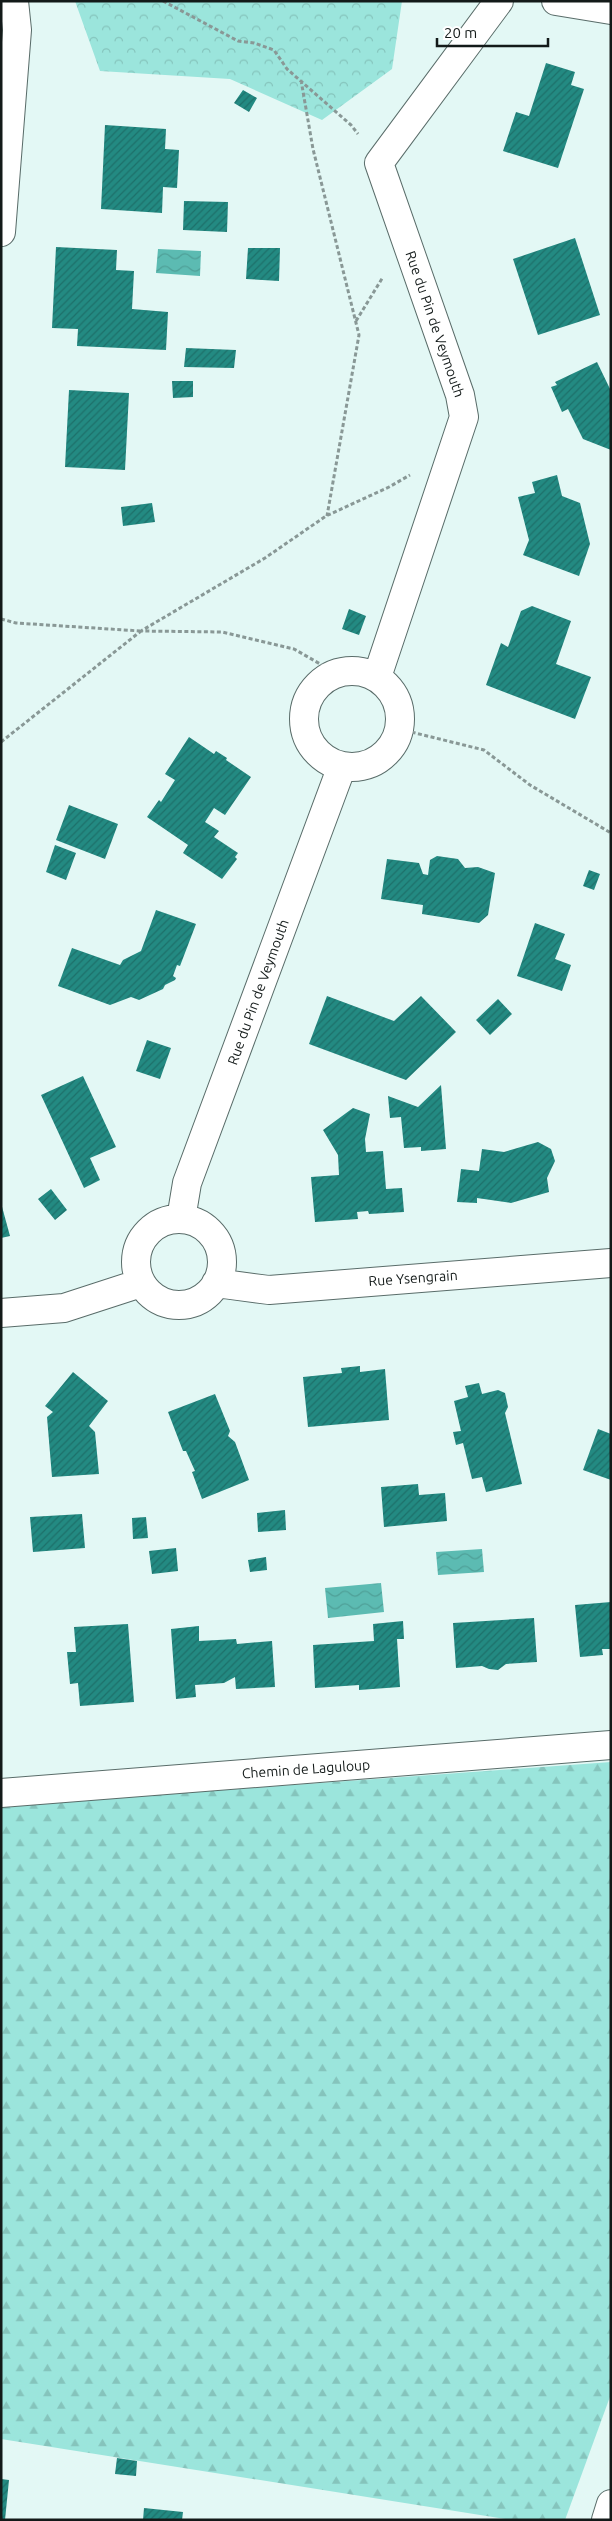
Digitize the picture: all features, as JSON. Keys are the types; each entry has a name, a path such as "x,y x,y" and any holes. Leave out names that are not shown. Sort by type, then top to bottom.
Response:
{"street":[{"path":"1,232 17,30 14,1"},
{"path":"379,163 500,1"},
{"path":"556,1 611,10"},
{"name":"Rue du Pin de Veymouth","path":"377,677 464,417 460,395 379,163"},
{"path":"357,671 377,677 388,687 396,700 400,714 399,729 391,746 378,759 360,766 342,766 322,757 309,741 303,721 307,700 319,683 336,673 357,671"},
{"name":"Rue du Pin de Veymouth","path":"181,1219 187,1183 342,766"},
{"path":"181,1219 195,1222 207,1230 216,1241 221,1255 221,1269 216,1283 208,1293 198,1300 172,1304 160,1300 149,1293 141,1283 136,1264 139,1245 146,1234 156,1226 168,1221 181,1219"},
{"name":"Rue Ysengrain","path":"216,1283 270,1290 611,1263"},
{"path":"1,1313 64,1308 141,1283"},
{"name":"Chemin de Laguloup","path":"1,1793 611,1745"},
{"path":"606,2520 611,2504"}],"path":[{"path":"163,1 238,41 254,43 274,50 287,69 351,125 379,163"},
{"path":"301,80 313,149 359,335 326,516"},
{"path":"356,321 406,240"},
{"path":"1,742 141,631 265,558 326,516 389,487 453,453"},
{"path":"1,619 16,623 141,631 222,632 294,649 336,673"},
{"path":"399,729 484,750 530,785 611,833"}],"green space":[{"path":"75,1 402,1 392,69 322,120 230,79 100,71"},
{"path":"611,1762 611,2394 565,2520 512,2520 1,2439 1,1806"}],"water":[{"path":"158,249 201,251 200,276 156,273"},
{"path":"482,1549 484,1572 438,1575 436,1552"},
{"path":"381,1583 384,1612 328,1618 325,1588"}],"building":[{"path":"546,63 575,72 571,85 584,89 558,168 503,151 516,112 529,116"},
{"path":"243,90 257,98 249,112 234,103"},
{"path":"105,125 166,129 165,149 179,150 177,188 163,187 162,213 101,209"},
{"path":"184,201 228,202 227,232 183,230"},
{"path":"575,238 600,315 538,335 513,259"},
{"path":"56,247 117,250 116,270 134,271 132,309 168,312 166,350 77,346 78,329 52,328"},
{"path":"248,248 280,248 279,281 246,279"},
{"path":"186,348 236,350 234,368 184,367"},
{"path":"597,362 611,391 611,450 583,439 568,409 562,412 551,387 557,385 555,382"},
{"path":"172,381 193,381 193,397 173,398"},
{"path":"69,390 129,393 125,470 65,467"},
{"path":"557,475 562,496 580,503 590,544 579,576 523,555 529,540 518,497 535,493 532,482"},
{"path":"152,503 155,522 123,526 121,507"},
{"path":"532,606 571,621 556,664 591,677 575,719 486,685 501,643 508,647 521,611"},
{"path":"349,609 366,616 359,635 342,629"},
{"path":"189,737 214,754 216,751 227,758 226,760 251,777 225,815 214,808 205,822 219,831 214,837 238,853 235,857 237,859 222,879 183,853 188,845 147,817 159,800 161,802 175,780 165,774"},
{"path":"69,805 118,824 105,859 56,840"},
{"path":"55,845 76,853 66,880 46,872"},
{"path":"437,856 458,859 465,868 478,867 495,873 488,915 479,923 422,914 423,905 381,899 387,859 419,863 423,874 428,875 430,860"},
{"path":"589,870 600,874 594,890 583,886"},
{"path":"156,910 196,924 180,966 177,965 173,976 176,978 175,980 165,985 163,989 139,1000 131,997 110,1005 58,986 72,948 120,965 123,960 141,951"},
{"path":"535,923 565,934 555,959 571,965 562,991 517,976"},
{"path":"327,996 394,1021 421,996 456,1032 406,1080 309,1044"},
{"path":"498,999 512,1014 490,1035 476,1020"},
{"path":"147,1040 171,1048 160,1079 136,1071"},
{"path":"83,1076 116,1147 90,1158 100,1180 84,1188 41,1095"},
{"path":"441,1085 446,1149 421,1151 421,1147 404,1148 401,1117 390,1118 388,1096 418,1107"},
{"path":"353,1108 370,1114 365,1139 366,1152 383,1151 386,1189 402,1188 404,1212 369,1214 368,1211 357,1212 358,1219 315,1222 311,1177 339,1175 338,1155 323,1130"},
{"path":"538,1142 551,1149 555,1161 547,1178 549,1192 511,1203 477,1198 477,1203 457,1202 461,1169 479,1171 482,1149 504,1152"},
{"path":"51,1189 67,1210 55,1220 38,1199"},
{"path":"1,1203 10,1236 1,1238"},
{"path":"360,1366 360,1372 385,1369 389,1420 308,1427 303,1377 342,1373 341,1368"},
{"path":"73,1372 108,1401 89,1426 95,1432 99,1474 52,1477 47,1417 53,1412 45,1406"},
{"path":"479,1383 482,1394 498,1390 505,1393 508,1407 505,1413 522,1484 486,1492 482,1477 472,1479 463,1443 456,1445 453,1432 461,1431 454,1401 468,1397 465,1386"},
{"path":"215,1394 230,1431 228,1436 235,1442 249,1480 202,1499 192,1472 195,1471 186,1451 183,1451 168,1412"},
{"path":"598,1429 611,1434 611,1480 583,1470"},
{"path":"418,1484 419,1495 445,1493 447,1521 384,1527 381,1487"},
{"path":"285,1510 286,1530 258,1532 257,1513"},
{"path":"82,1514 85,1548 33,1552 30,1517"},
{"path":"146,1517 148,1538 133,1539 132,1518"},
{"path":"176,1548 178,1571 152,1574 149,1551"},
{"path":"266,1557 267,1570 250,1572 248,1560"},
{"path":"611,1602 611,1649 602,1649 603,1655 580,1657 575,1605"},
{"path":"534,1618 537,1662 506,1664 498,1670 482,1666 456,1668 453,1623"},
{"path":"403,1621 404,1639 397,1639 400,1687 359,1690 359,1685 315,1688 313,1645 374,1641 373,1624"},
{"path":"128,1624 134,1702 80,1706 78,1683 70,1684 67,1652 76,1652 74,1627"},
{"path":"199,1626 199,1641 236,1639 237,1644 272,1641 275,1687 236,1689 235,1677 224,1683 195,1685 196,1697 176,1699 171,1629"},
{"path":"117,2458 137,2461 136,2476 115,2474"},
{"path":"1,2479 9,2480 5,2520 1,2520"},
{"path":"144,2508 183,2512 182,2520 143,2520"}]}
